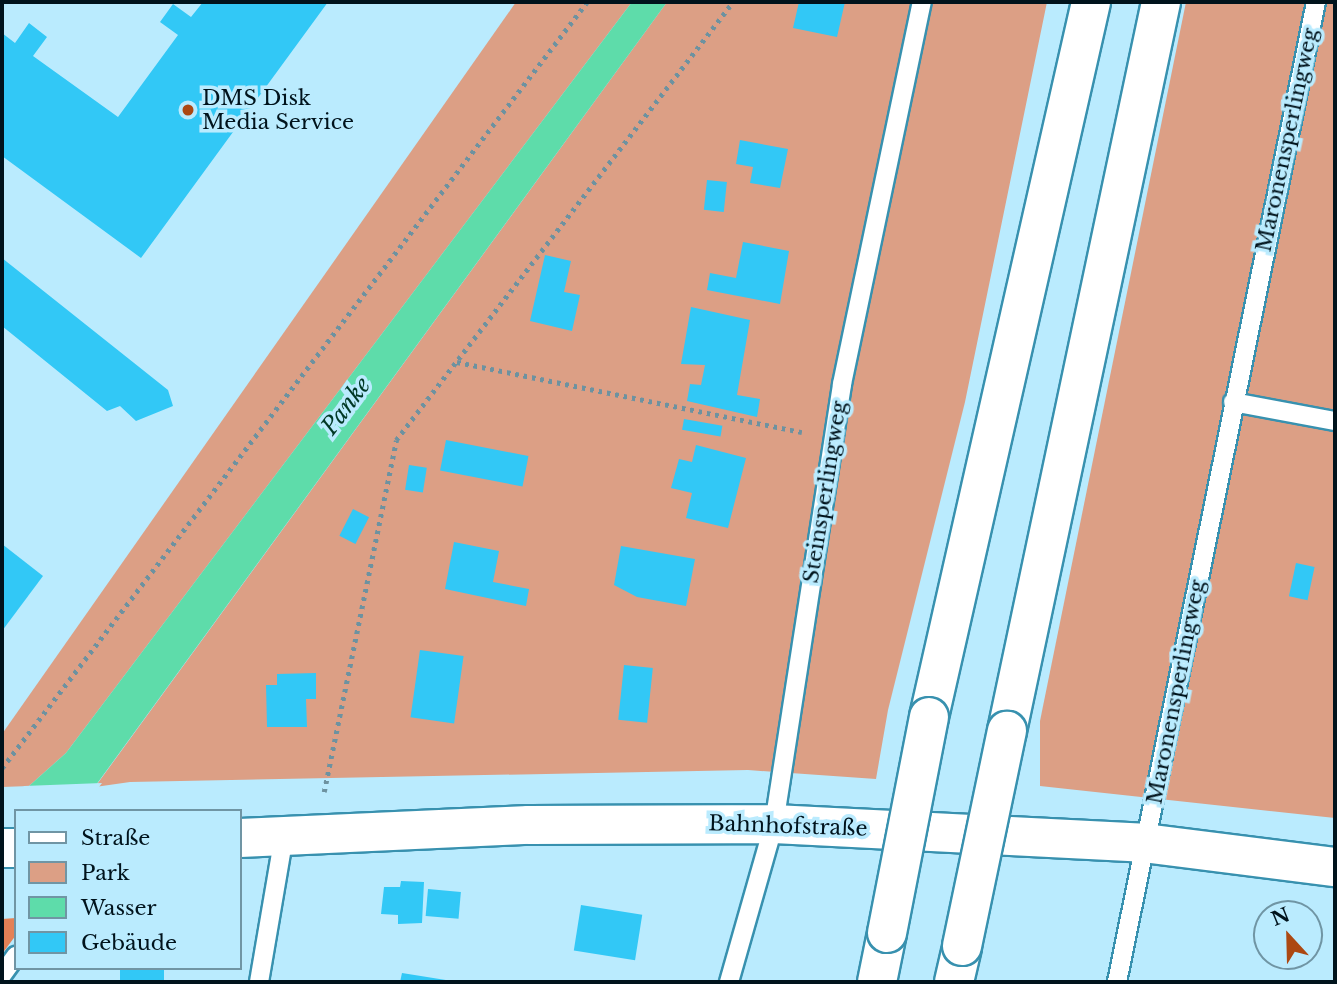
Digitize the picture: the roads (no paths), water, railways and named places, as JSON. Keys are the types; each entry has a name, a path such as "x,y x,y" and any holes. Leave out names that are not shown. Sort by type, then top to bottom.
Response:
{"main road":[{"path":"877,982 929,717 1091,2"},
{"path":"958,964 1161,2"},
{"name":"Bahnhofstraße","path":"242,838 543,825 774,824 1144,844 1335,867"}],"lane":[{"name":"Steinsperlingweg","path":"729,982 774,824 834,438 922,2"},
{"name":"Maronensperlingweg","path":"1117,982 1144,844 1158,794 1233,402 1316,2"},
{"path":"1233,402 1335,422"},
{"path":"259,982 284,836"},
{"path":"2,975 14,959"}],"water":[{"name":"Panke","path":"632,2 667,2 78,809 17,809 29,786 66,753"}],"place":[{"name":"DMS Disk Media Service","path":"188,110"}]}
